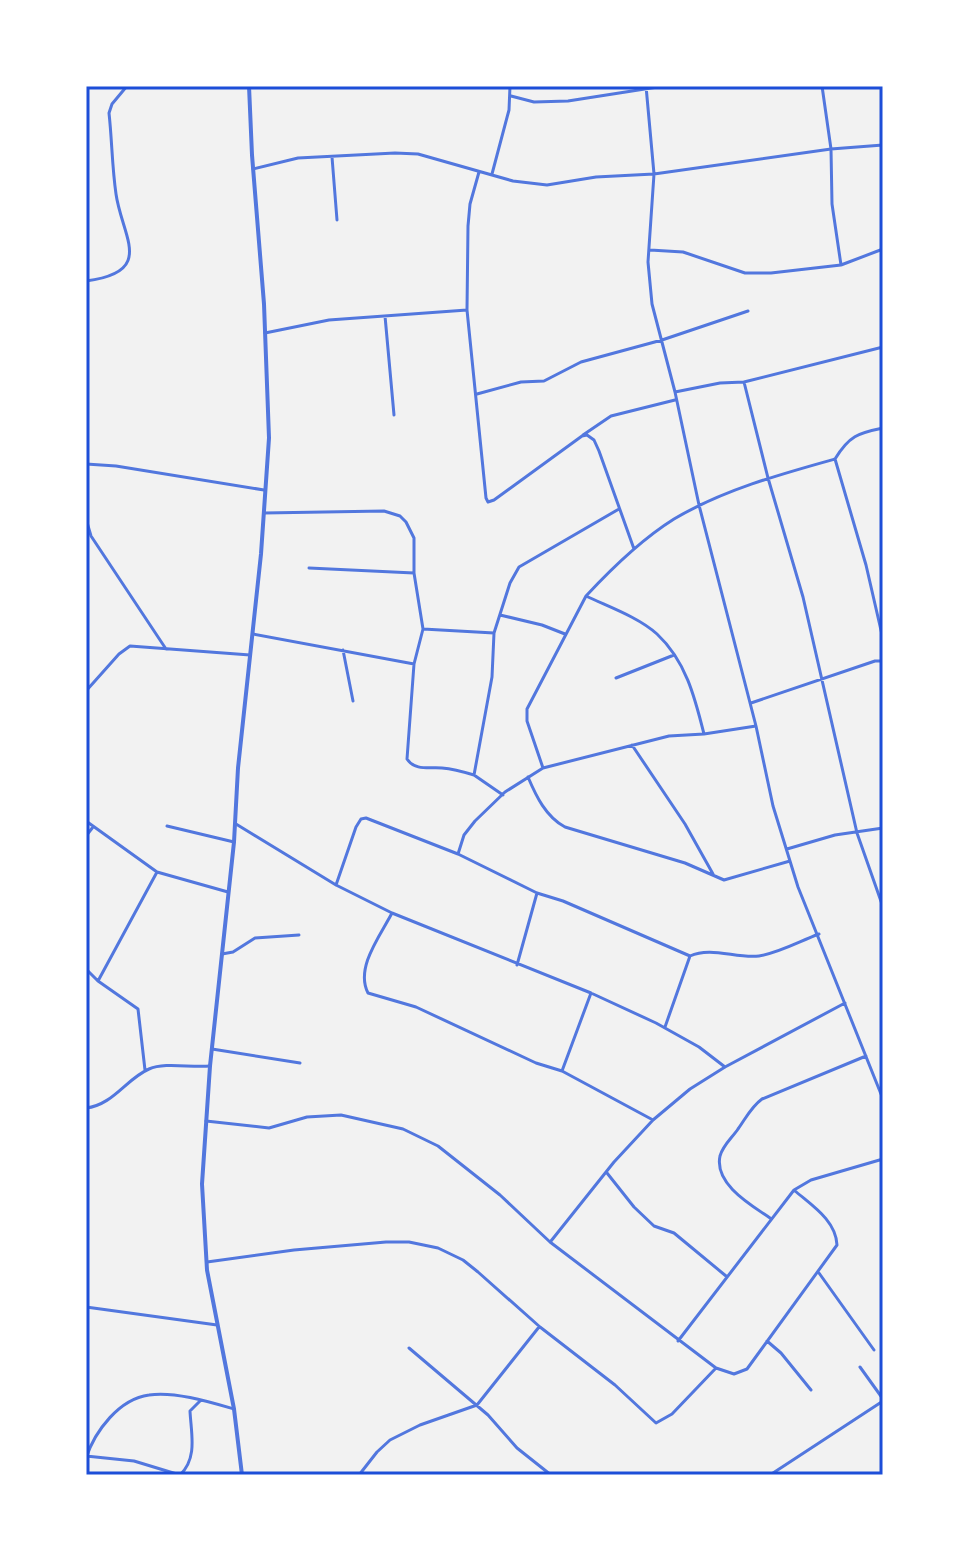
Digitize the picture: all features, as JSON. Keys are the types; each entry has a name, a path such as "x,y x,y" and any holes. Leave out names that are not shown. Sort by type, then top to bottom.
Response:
{"street":[{"path":"86,281 107,278 120,272 130,253 130,242 116,196 109,113 112,104 127,86"},
{"path":"242,1475 234,1409 206,1262 202,1196 205,1121 234,842 269,438 249,86"},
{"path":"492,174 511,96 510,86"},
{"path":"511,96 534,102 568,101 664,86"},
{"path":"822,86 831,149 832,204 841,265"},
{"path":"646,88 654,174 649,250 652,304 699,505 751,703 773,806 790,861 883,1099"},
{"path":"253,169 298,158 370,153 418,154 513,181 547,185 883,145"},
{"path":"332,157 337,220"},
{"path":"479,172 470,204 468,226 467,310 477,394 481,466 488,502 611,416 675,400"},
{"path":"649,250 683,252 745,273 771,273 841,265 883,249"},
{"path":"264,333 329,320 467,310"},
{"path":"477,394 521,382 544,381 581,362 662,340 748,311"},
{"path":"385,316 394,415"},
{"path":"675,392 720,383 744,382 883,347"},
{"path":"744,382 803,597 857,833 883,907"},
{"path":"543,768 526,715 586,596 634,549 699,505 768,478 835,459 853,437 883,428"},
{"path":"582,436 587,435 594,440 634,549"},
{"path":"835,459 866,565 883,639"},
{"path":"86,464 264,490"},
{"path":"474,775 492,677 494,633 510,583 519,567 619,509"},
{"path":"264,513 366,511 395,513 406,522 414,538 414,573 423,629 414,664 407,759 419,768 444,768 474,775 503,795"},
{"path":"86,519 91,536 166,649"},
{"path":"309,568 414,573"},
{"path":"586,596 658,635 689,681 704,734"},
{"path":"500,615 565,634"},
{"path":"423,629 494,633"},
{"path":"253,634 414,664"},
{"path":"87,687 124,648 130,646 250,655"},
{"path":"343,650 353,701"},
{"path":"616,678 674,655"},
{"path":"751,703 875,661 883,661"},
{"path":"458,854 464,835 475,821 503,795 543,768 669,736 756,726"},
{"path":"632,745 685,824 714,876"},
{"path":"528,777 554,822 685,863 724,880 790,861"},
{"path":"336,885 356,827 361,819 371,820 458,854 537,893 563,901 690,956"},
{"path":"86,821 157,872 228,892"},
{"path":"235,823 336,885 392,913 591,993 665,1027 725,1067"},
{"path":"167,826 234,842"},
{"path":"86,836 93,827"},
{"path":"787,849 835,835 883,828"},
{"path":"98,981 157,872"},
{"path":"517,965 537,893"},
{"path":"392,913 365,966 363,983 368,993 416,1007 536,1063 562,1071 653,1120"},
{"path":"665,1027 690,956 698,952 764,955 819,934"},
{"path":"222,954 233,952 255,938 299,935"},
{"path":"86,969 138,1009 145,1070"},
{"path":"562,1071 591,993"},
{"path":"550,1242 653,1120 690,1089 845,1003"},
{"path":"212,1049 300,1063"},
{"path":"770,1219 737,1194 728,1183 720,1164 724,1147 754,1104 866,1056"},
{"path":"86,1108 105,1102 145,1070 162,1065 189,1068 210,1066"},
{"path":"205,1121 269,1128 307,1117 341,1115 403,1129 438,1146 484,1181 550,1242 660,1324 678,1341 727,1373 741,1374 747,1369 837,1245 836,1233 826,1218 794,1190"},
{"path":"678,1341 794,1190 811,1180 883,1159"},
{"path":"606,1172 654,1226 674,1233 726,1276"},
{"path":"206,1262 354,1245 422,1244 463,1260 540,1327 615,1385 656,1423 672,1414 716,1368"},
{"path":"819,1273 874,1350"},
{"path":"86,1307 218,1325"},
{"path":"359,1475 390,1440 432,1420 477,1405 540,1327"},
{"path":"767,1341 811,1390"},
{"path":"409,1348 477,1405 517,1448 551,1475"},
{"path":"770,1475 883,1400 860,1367"},
{"path":"201,1400 190,1411 192,1455 190,1466 180,1475 134,1461 86,1456 97,1431 139,1397 151,1394 201,1400 234,1409"}]}
